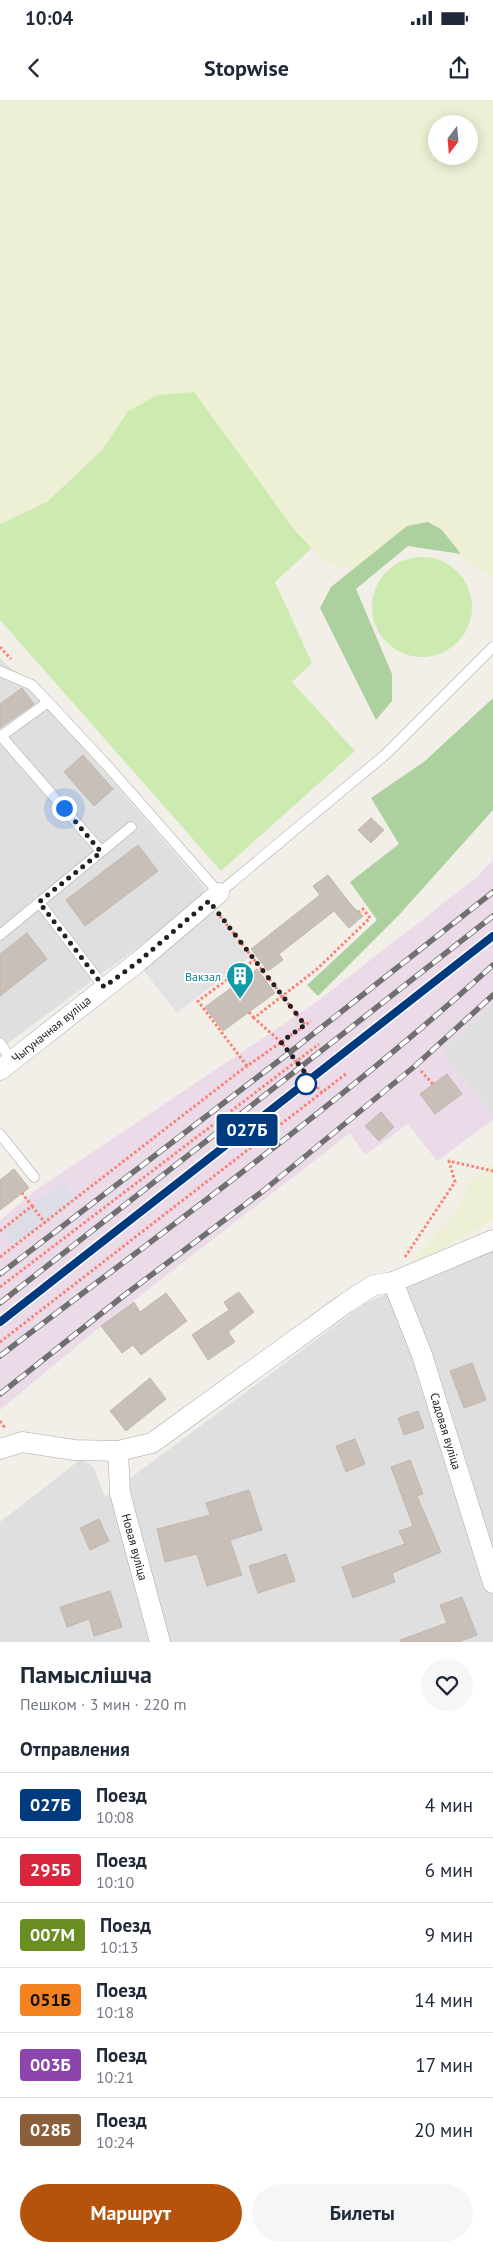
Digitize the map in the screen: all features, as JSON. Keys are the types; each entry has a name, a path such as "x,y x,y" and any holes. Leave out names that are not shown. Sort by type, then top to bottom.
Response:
{"street":[{"name":"Чыгуначная вуліца","path":"6,1065 138,962 214,897"},
{"path":"0,1449 22,1442 74,1450 118,1451 152,1443 346,1302 374,1285 393,1282 493,1240"},
{"name":"Садовая вуліца","path":"393,1282 422,1355 493,1583"},
{"name":"Новая вуліца","path":"118,1451 120,1493 160,1642"}],"lane":[{"path":"0,670 32,684 214,897 386,754 493,647"},
{"path":"48,702 0,737 101,852"},
{"path":"0,935 132,827"},
{"path":"39,902 104,987"},
{"path":"0,1043 6,1065"},
{"path":"0,1134 34,1178"}],"path":[{"path":"214,897 254,960 305,1025"},
{"path":"254,1018 317,969 370,918 363,909 359,912"},
{"path":"247,1066 198,1002 254,960"},
{"path":"249,1012 281,1042 322,1093"},
{"path":"0,1258 247,1066 311,1021"},
{"path":"0,1286 319,1044"},
{"path":"0,1341 347,1072"},
{"path":"421,1072 433,1084"},
{"path":"393,1282 406,1254 455,1182 448,1161 493,1171"},
{"path":"22,1193 45,1223"},
{"path":"0,1231 32,1206"},
{"path":"0,1421 4,1427"}],"shaded area":[{"path":"0,658 33,690 205,888 203,899 0,1049"},
{"path":"493,860 493,1003 441,1052 493,1115 493,1120 437,1161 408,1124 365,1155 350,1133 101,1326 0,1410 0,1220 36,1190 315,1003 476,878"},
{"path":"213,911 249,957 177,1013 141,967"},
{"path":"493,1003 493,1115 441,1052"},
{"path":"62,1182 75,1200 14,1247 2,1230"},
{"path":"493,1245 493,1642 0,1642 0,1522 81,1459 93,1466 105,1497 364,1304"}],"green space":[{"path":"0,100 493,100 493,576 488,576 468,563 442,530 407,526 353,570 328,564 296,532 128,410 102,450 47,502 0,524"},
{"path":"194,392 296,532 312,548 275,582 312,663 292,682 355,751 221,871 0,620 0,524 47,502 102,450 128,411 158,395"},
{"path":"428,522 442,530 461,554 408,546 356,589 392,674 392,701 376,720 320,608 331,587 407,526"},
{"path":"422,557 441,561 457,572 468,588 472,607 468,626 457,642 441,653 422,657 403,653 387,642 376,626 372,607 376,588 387,572 403,561"},
{"path":"493,698 493,810 399,915 318,996 307,985 377,920 350,882 399,844 371,798 425,761"},
{"path":"493,1164 493,1220 417,1264 416,1255 456,1213 468,1183"}],"building":[{"path":"22,688 34,704 0,728 0,704"},
{"path":"83,755 113,789 94,806 64,772"},
{"path":"371,818 384,830 371,843 358,830"},
{"path":"138,845 158,871 85,926 66,900"},
{"path":"328,875 352,906 363,916 349,928 334,911 279,954 283,960 268,971 251,949 320,895 313,886"},
{"path":"27,933 47,959 0,996 0,954"},
{"name":"Вакзал","path":"257,969 275,993 223,1031 205,1007"},
{"path":"447,1074 462,1094 435,1114 420,1094"},
{"path":"381,1112 394,1127 379,1141 365,1126"},
{"path":"14,1169 29,1188 0,1210 0,1180"},
{"path":"239,1292 254,1312 228,1332 235,1342 208,1360 192,1335 229,1310 224,1302"},
{"path":"166,1293 187,1321 141,1355 133,1345 122,1353 101,1326 134,1302 140,1312"},
{"path":"472,1363 486,1400 464,1408 450,1371"},
{"path":"150,1378 166,1399 126,1431 110,1411"},
{"path":"418,1411 424,1428 404,1435 398,1418"},
{"path":"355,1439 365,1464 346,1472 336,1446"},
{"path":"410,1460 423,1494 417,1496 441,1552 392,1573 395,1582 353,1598 342,1567 405,1544 399,1531 413,1526 391,1467"},
{"path":"249,1490 262,1530 230,1540 242,1575 207,1586 197,1554 165,1562 157,1529 210,1515 206,1503"},
{"path":"99,1519 109,1541 90,1550 80,1528"},
{"path":"286,1554 295,1581 258,1593 249,1566"},
{"path":"110,1591 122,1627 94,1636 89,1619 67,1627 60,1607"},
{"path":"462,1597 477,1635 458,1642 401,1642 400,1640 447,1623 440,1605"}],"railway":[{"path":"0,1274 289,1053 493,892"},
{"path":"0,1303 493,916"},
{"path":"0,1322 493,936"},
{"path":"0,1356 313,1117 374,1068 493,965"},
{"path":"0,1394 122,1297 263,1191 415,1066 493,995"}],"train":[{"name":"027Б","path":"0,1322 493,936"}],"place":[{"name":"Вакзал","path":"240,1000"}],"route":[{"path":"64,808 101,852 39,902 104,987 138,962 209,901 305,1025 281,1042 311,1080 306,1084"}]}
